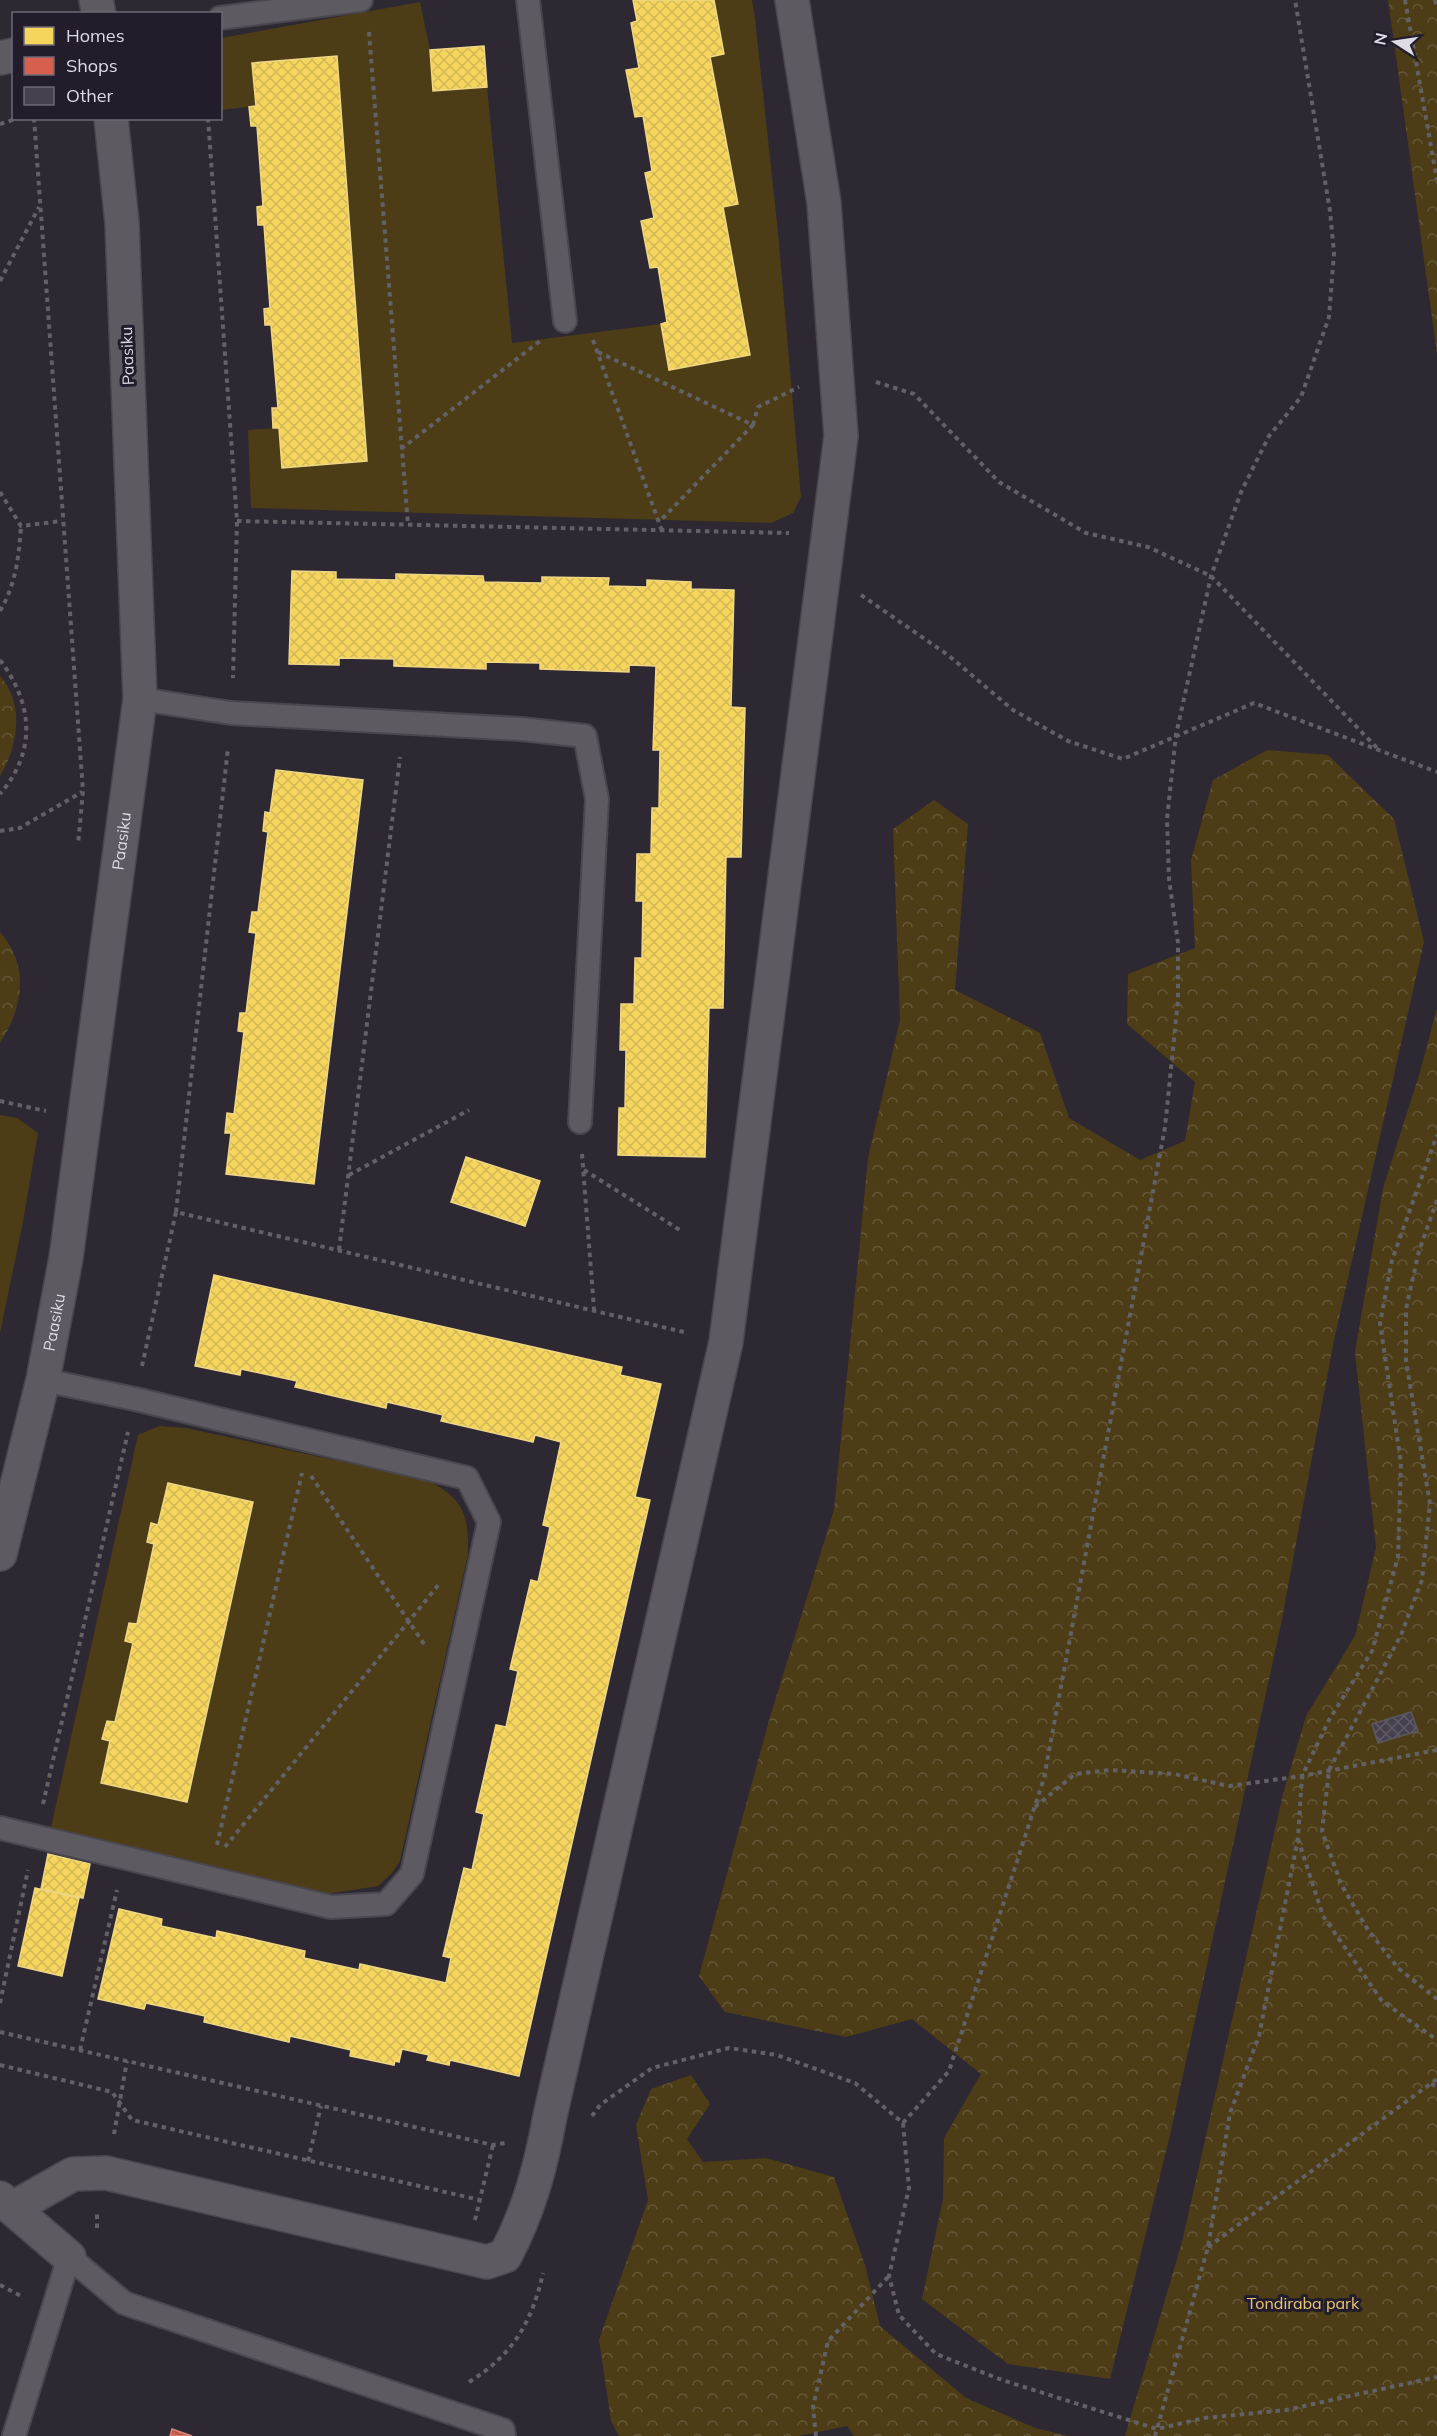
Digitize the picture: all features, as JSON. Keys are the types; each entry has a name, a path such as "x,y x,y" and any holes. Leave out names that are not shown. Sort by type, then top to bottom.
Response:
{"street":[{"path":"69,2257 7,2203 74,2174 106,2174 487,2262 505,2256 522,2226 539,2174 550,2116 726,1342 841,436 824,203 792,0"},
{"name":"Paasiku","path":"0,1554 43,1380 66,1258 140,699 122,224 111,120"}],"lane":[{"path":"222,18 361,0"},
{"path":"528,0 565,321"},
{"path":"140,699 231,713 521,729 585,736 597,799 580,1122"},
{"path":"0,1828 124,1858 212,1870 331,1907 387,1904 412,1874 489,1522 467,1478 135,1399 43,1380"},
{"path":"14,2436 69,2257 124,2303 503,2430 504,2436"}],"path":[{"path":"903,2122 949,2071 1044,1778 1165,1127 1178,1000 1178,943 1169,879 1167,819 1176,735 1211,576 1241,492 1269,436 1301,397 1329,317 1334,254 1330,211 1295,0"},
{"path":"1405,0 1437,180"},
{"path":"1436,0 1437,9"},
{"path":"368,24 408,525"},
{"path":"34,120 83,791 78,846"},
{"path":"0,2003 176,1212 231,713 237,521 208,120"},
{"path":"0,280 39,207"},
{"path":"401,449 565,321 591,333 662,531"},
{"path":"598,352 753,425"},
{"path":"659,522 753,425 758,407 835,369 914,394 999,482 1086,533 1148,547 1211,576 1377,748"},
{"path":"0,492 21,526 19,559 9,596 0,611"},
{"path":"21,526 62,521"},
{"path":"237,521 829,534"},
{"path":"825,567 887,615 948,655 1013,710 1068,741 1123,759 1254,703 1437,772"},
{"path":"0,660 18,686 27,717 25,749 14,778 0,794"},
{"path":"339,1250 404,723"},
{"path":"0,831 20,828 83,791"},
{"path":"46,1122 48,1099"},
{"path":"348,1176 469,1110"},
{"path":"580,1122 594,1309"},
{"path":"1155,2436 1208,2247 1230,2113 1259,2036 1298,1838 1302,1776 1329,1720 1372,1651 1398,1557 1401,1463 1380,1323 1392,1260 1437,1135"},
{"path":"583,1170 683,1232"},
{"path":"1437,1200 1419,1251 1406,1309 1406,1361 1430,1504 1422,1580 1401,1635 1329,1770 1322,1831 1341,1884 1368,1930 1398,1968 1437,1999"},
{"path":"176,1212 726,1342"},
{"path":"212,1870 304,1466 453,1687"},
{"path":"212,1870 445,1576"},
{"path":"1034,1808 1075,1774 1110,1770 1174,1774 1229,1786 1302,1776 1437,1749"},
{"path":"1298,1838 1323,1916 1336,1935 1382,2001 1437,2040"},
{"path":"80,2050 124,1858"},
{"path":"0,2032 493,2145 513,2142"},
{"path":"589,2121 600,2105 652,2068 729,2048 777,2055 855,2083 903,2122 909,2188 889,2276 899,2315 936,2354 1002,2380 1157,2428 1204,2418 1286,2410 1437,2377"},
{"path":"0,2065 112,2092 132,2120 480,2200"},
{"path":"1208,2247 1437,2079"},
{"path":"1431,2084 1437,2087"},
{"path":"308,2161 321,2106"},
{"path":"467,2257 493,2145"},
{"path":"430,2405 486,2372 520,2338 544,2270"},
{"path":"816,2436 813,2407 828,2341 889,2276"}],"green space":[{"path":"714,0 752,0 778,232 801,497 793,513 771,523 251,508 248,430 279,428 282,468 367,461 337,57 253,63 256,106 222,110 222,38 420,2 430,50 433,91 487,87 512,343 661,324 669,370 750,355 723,207 738,203 710,57 724,54"},
{"path":"1388,0 1437,0 1437,354 1394,42"},
{"path":"0,676 13,699 16,726 11,752 0,776"},
{"path":"1267,750 1328,755 1394,819 1424,942 1334,1340 1281,1624 1170,2135 1110,2379 1008,2364 922,2299 943,2199 944,2138 981,2074 912,2019 846,2037 725,2012 699,1976 770,1717 834,1510 868,1158 900,1020 893,829 934,800 968,824 955,990 1040,1033 1069,1118 1140,1160 1185,1141 1195,1082 1127,1024 1128,974 1195,948 1191,860 1213,780"},
{"path":"0,932 10,945 16,959 20,987 14,1016 0,1043"},
{"name":"Tondiraba park","path":"1437,1008 1437,2436 1125,2436 1182,2242 1283,1794 1306,1716 1355,1636 1376,1548 1355,1352 1383,1188 1420,1072"},
{"path":"0,1115 17,1118 38,1133 23,1222 0,1333"},
{"path":"159,1426 186,1428 427,1480 449,1494 461,1509 467,1528 468,1554 400,1861 392,1873 378,1886 327,1894 50,1832 138,1435"},
{"path":"691,2075 710,2104 687,2139 703,2162 766,2158 834,2177 865,2265 880,2326 966,2398 1035,2428 1068,2436 854,2436 847,2426 799,2436 619,2436 611,2421 599,2340 648,2200 636,2125 651,2089"}],"building: Homes":[{"path":"633,0 714,0 724,54 710,57 738,204 723,207 750,355 669,370 661,324 667,322 658,267 650,268 641,221 654,218 645,173 652,171 643,116 635,117 626,70 639,68 631,23 637,21"},
{"path":"484,46 487,87 433,91 430,50"},
{"path":"337,56 367,461 282,468 279,428 273,428 272,408 278,408 271,325 265,325 264,309 270,308 264,225 258,225 257,207 263,206 257,126 251,126 249,107 256,106 252,63"},
{"path":"292,571 336,572 336,579 396,580 396,574 483,576 484,582 542,583 542,577 609,578 608,586 647,587 647,580 691,582 691,589 734,590 731,707 745,708 741,857 726,857 723,1008 709,1008 705,1157 618,1155 619,1108 625,1108 626,1050 620,1050 621,1004 634,1004 635,958 642,958 643,901 636,901 637,854 651,854 652,808 659,808 660,750 653,750 656,666 629,665 629,672 540,669 540,663 486,662 486,669 394,666 394,659 339,658 339,665 289,664"},
{"path":"276,770 363,780 314,1184 226,1174 231,1133 225,1133 227,1113 234,1114 244,1032 238,1031 240,1013 246,1013 256,933 249,932 252,912 258,912 268,832 263,831 265,812 270,813"},
{"path":"466,1157 540,1181 525,1226 451,1202"},
{"path":"214,1275 622,1367 620,1375 661,1384 635,1497 650,1500 519,2076 450,2060 449,2065 427,2060 429,2055 402,2049 399,2062 395,2061 394,2065 350,2056 351,2050 290,2036 289,2042 204,2022 205,2016 146,2003 144,2009 98,1999 119,1909 162,1919 161,1926 216,1938 217,1931 305,1951 304,1958 359,1970 360,1964 446,1983 451,1958 443,1956 464,1868 472,1870 484,1814 476,1812 496,1725 506,1727 518,1671 510,1669 531,1580 538,1582 550,1527 543,1525 561,1442 535,1435 533,1442 441,1421 443,1415 387,1402 386,1408 295,1387 297,1381 241,1369 240,1375 195,1366"},
{"path":"168,1483 253,1502 187,1802 101,1783 110,1741 102,1739 107,1721 115,1722 133,1643 125,1641 129,1623 137,1624 154,1544 147,1542 151,1523 158,1525"},
{"path":"48,1854 90,1864 83,1898 41,1889"},
{"path":"35,1888 79,1898 62,1976 18,1966"}],"building: Shops":[{"path":"172,2429 192,2436 170,2436"}],"building: Other":[{"path":"1411,1712 1418,1731 1378,1743 1372,1724"}]}
